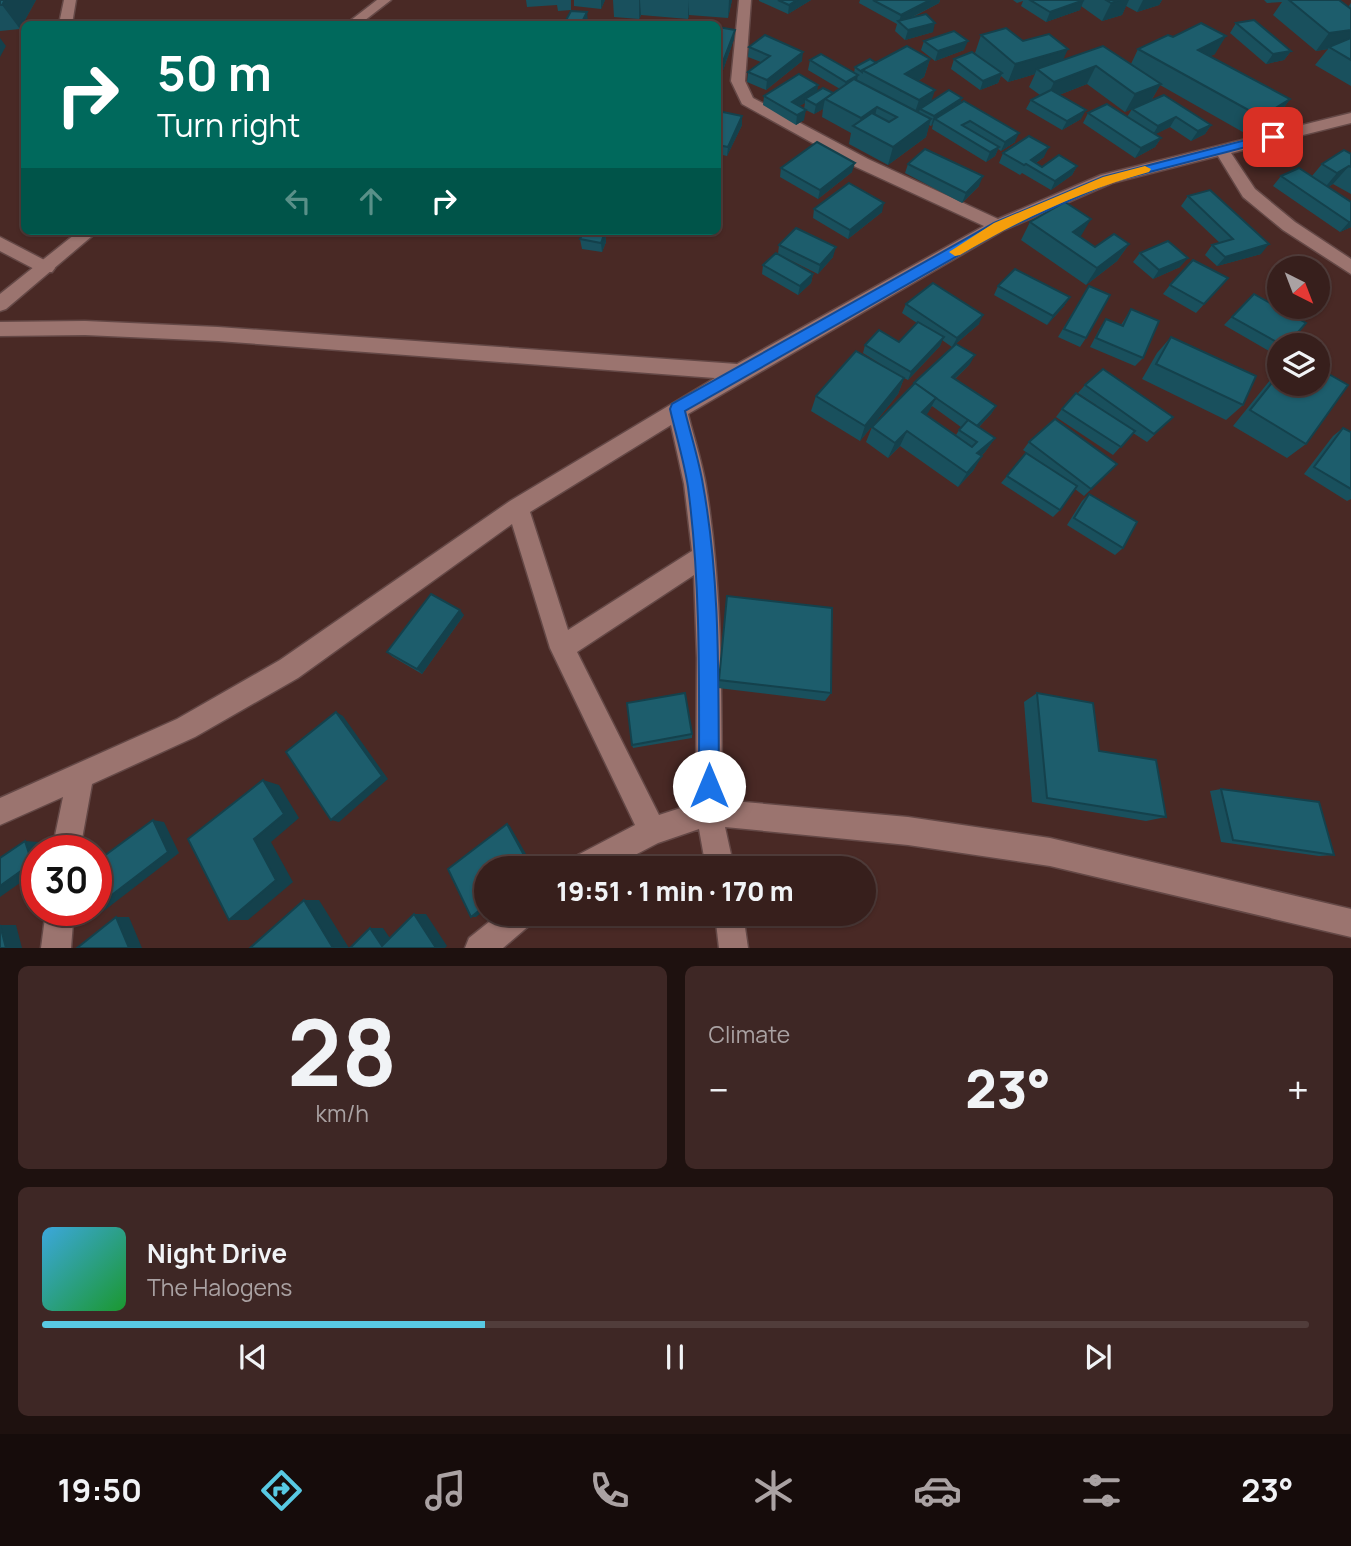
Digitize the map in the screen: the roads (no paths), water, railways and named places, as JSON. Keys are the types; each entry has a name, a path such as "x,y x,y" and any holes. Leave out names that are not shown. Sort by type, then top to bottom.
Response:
{"street":[{"path":"66,21 70,0"},
{"path":"356,21 385,0"},
{"path":"745,0 737,82 747,101 862,163 999,226"},
{"path":"0,812 186,728 289,669 518,508 740,372 999,226 1107,179 1351,118"},
{"path":"1221,149 1249,193 1289,226 1351,268"},
{"path":"0,304 85,235"},
{"path":"0,243 46,268"},
{"path":"0,329 85,328 218,334 740,372"},
{"path":"677,409 695,484 704,556 709,657 709,812 718,856"},
{"path":"518,508 562,648 652,831"},
{"path":"562,648 704,556"},
{"path":"69,835 81,775"},
{"path":"605,856 652,831 709,812 908,831 1050,852 1351,923"},
{"path":"57,947 59,926"},
{"path":"479,947 506,926"},
{"path":"731,926 734,947"}]}
